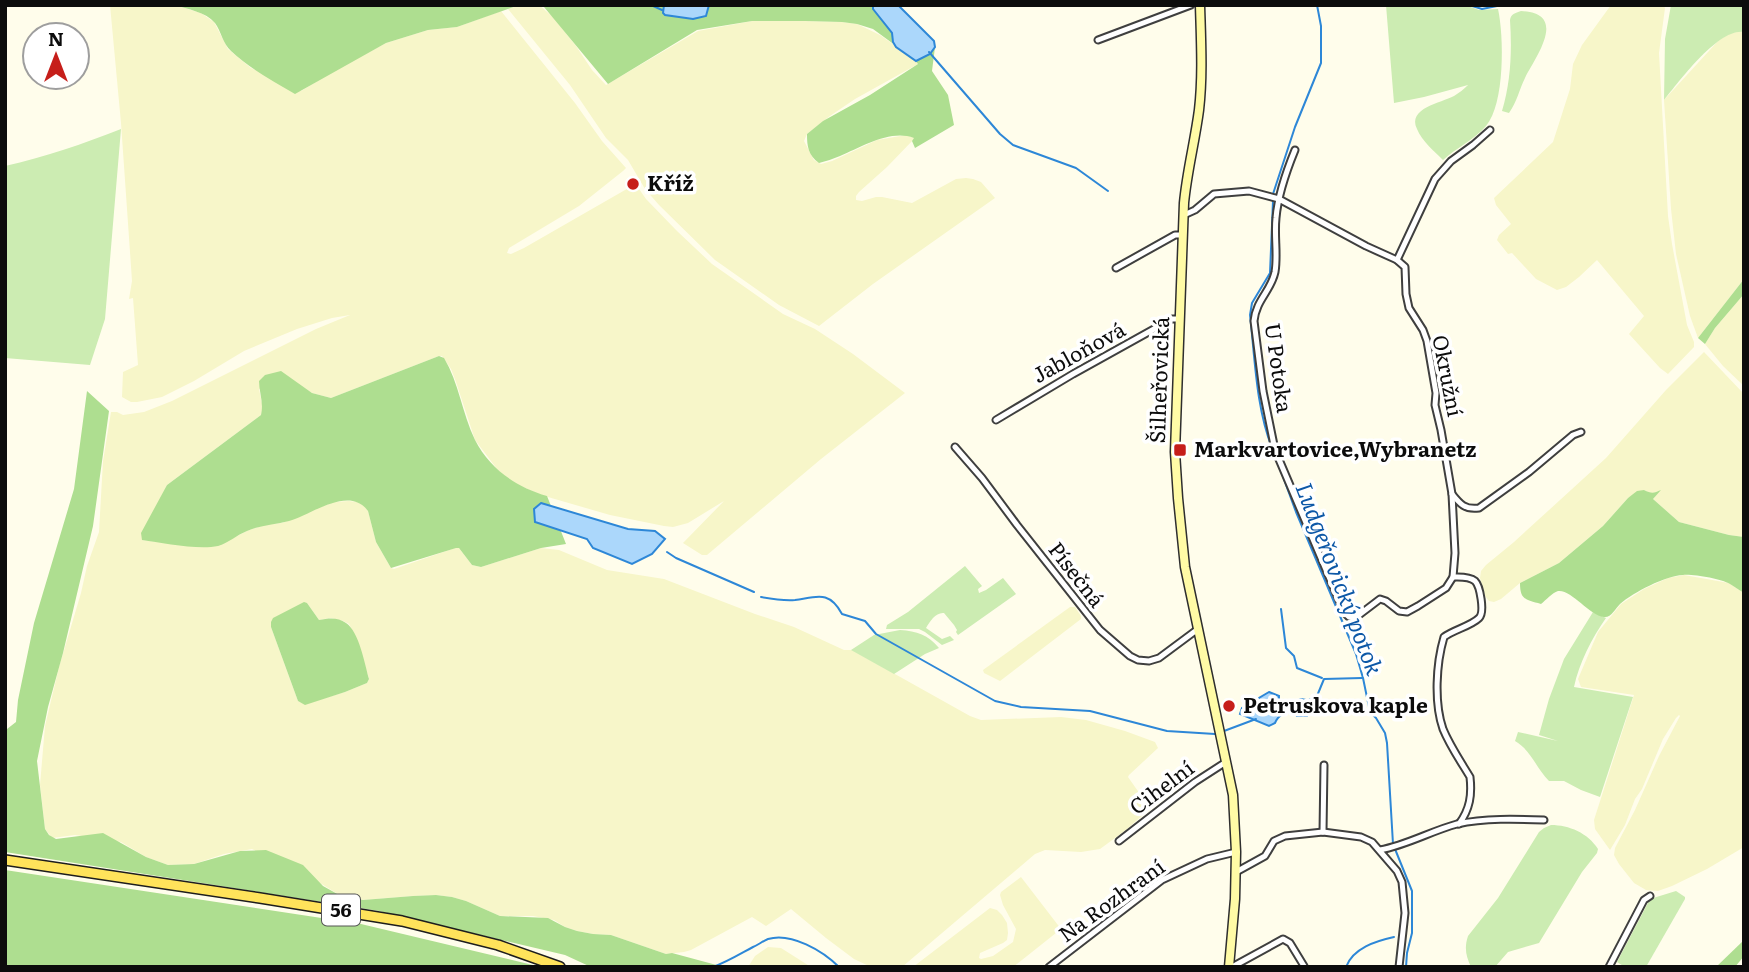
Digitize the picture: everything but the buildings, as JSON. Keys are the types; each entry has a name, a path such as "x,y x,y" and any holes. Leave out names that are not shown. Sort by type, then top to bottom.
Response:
{"main road":[{"name":"56","path":"8,860 402,921 498,945 560,967"}],"street":[{"path":"1098,40 1191,5"},
{"name":"Šilheřovická","path":"1200,5 1201,91 1186,180 1175,452 1185,567 1233,795 1236,852 1231,967"},
{"path":"1184,215 1195,210 1214,194 1249,191 1279,199 1397,260 1435,179 1451,161 1490,130"},
{"name":"U Potoka","path":"1295,150 1279,199 1274,276 1255,311 1254,321 1270,429 1282,467 1344,612 1349,617 1355,618 1380,598 1399,611 1407,612 1446,588 1452,577"},
{"path":"1116,268 1175,235 1183,235"},
{"name":"Okružní","path":"1397,260 1405,267 1409,308 1427,341 1436,393 1435,405 1452,494 1455,553 1452,577"},
{"name":"Jabloňová","path":"996,420 1172,319 1180,319"},
{"path":"1452,494 1462,506 1479,508 1529,472 1573,435 1581,432"},
{"name":"Písečná","path":"955,447 1100,630 1124,651 1138,660 1149,661 1159,658 1198,629"},
{"path":"1452,577 1465,577 1476,582 1483,609 1478,619 1444,637 1438,660 1438,696 1443,729 1470,778 1472,790 1466,815 1459,824"},
{"name":"Cihelní","path":"1119,841 1195,782 1226,762"},
{"path":"1322,832 1324,765"},
{"path":"1380,850 1394,848 1459,824 1544,820"},
{"path":"1235,873 1265,856 1274,841 1285,836 1322,832 1361,837 1372,842 1397,871 1402,882 1405,913 1399,967"},
{"name":"Na Rozhraní","path":"1049,967 1162,880 1207,859 1236,852"},
{"path":"1609,967 1644,900 1650,896"},
{"path":"1231,967 1283,939 1290,943 1304,967"}],"green space":[{"path":"110,5 175,5 201,13 214,22 228,49 251,68 301,91 386,43 428,30 457,27 501,11 626,168 579,206 509,248 507,253 524,248 632,186 637,186 646,199 712,264 783,314 815,329 853,354 905,393 821,459 707,555 702,555 683,543 724,501 688,523 673,527 610,515 541,495 506,478 475,440 451,369 442,356 331,398 304,388 259,389 263,408 261,415 167,485 142,540 217,546 249,530 282,523 333,502 349,501 365,506 376,542 394,569 455,548 459,548 472,565 481,567 541,548 559,550 607,570 664,579 794,627 844,650 852,650 981,720 1061,717 1086,720 1155,742 1158,748 1128,777 1147,804 1145,813 1100,849 1081,852 1045,850 1035,854 902,967 871,967 854,959 791,909 766,926 752,917 691,950 666,954 611,935 577,931 554,920 533,916 500,916 452,897 436,895 363,900 341,896 252,849 224,854 194,864 168,865 146,857 121,842 75,835 52,838 45,829 40,785 45,726 87,566 99,532 103,461 111,412 123,415 144,412 172,401 316,329 350,315 297,329 244,351 162,397 131,402 122,397 123,372 138,365 133,298 129,299 132,281","holes":["307,603 319,620 331,618 349,624 369,679 367,683 345,692 305,704 298,701 271,627"]},
{"path":"175,5 519,5 457,27 428,30 386,43 295,94 254,69 231,51 217,26 207,16"},
{"path":"520,5 539,5 553,17 606,85 698,31 752,21 857,24 880,35 918,64 855,99 807,134 804,141 814,160 821,164 877,140 906,135 915,138 859,192 856,200 882,197 912,203 956,179 966,178 981,182 995,198 873,284 819,326 779,305 715,260 659,205 645,189 628,160 606,138 570,85 508,9"},
{"path":"538,5 898,5 934,41 932,71 948,95 954,125 915,148 912,141 914,138 886,137 819,163 809,150 807,134 823,121 918,64 873,29 842,22 752,21 697,30 608,84 544,7"},
{"path":"1386,5 1465,5 1479,10 1498,9 1501,69 1497,102 1492,116 1481,131 1443,160 1419,133 1415,122 1417,116 1427,107 1454,96 1468,85 1394,103"},
{"path":"1611,5 1663,5 1665,8 1659,53 1668,216 1687,325 1694,342 1694,347 1668,374 1629,334 1644,316 1597,260 1566,287 1557,290 1536,279 1512,253 1508,254 1497,240 1511,224 1496,205 1494,198 1553,142 1570,89 1573,64 1582,45"},
{"path":"1671,5 1744,5 1744,32 1723,38 1711,47 1664,100 1665,39"},
{"path":"1521,11 1543,19 1545,37 1509,113 1502,111 1510,66 1510,20 1512,15"},
{"path":"1739,31 1744,32 1744,279 1698,338 1690,316 1676,254 1664,100 1719,40"},
{"path":"121,129 105,319 90,365 5,358 5,166 64,150"},
{"path":"1744,279 1744,294 1705,344 1698,338"},
{"path":"1744,294 1744,386 1705,344"},
{"path":"1704,352 1744,394 1744,537 1679,522 1653,499 1659,491 1650,493 1644,490 1628,498 1603,526 1559,563 1520,583 1501,599 1489,601 1480,578 1486,565 1606,458 1666,390"},
{"path":"439,356 444,358 449,368 481,450 505,476 525,488 547,496 566,544 541,548 481,567 472,565 459,548 456,548 391,568 376,542 368,511 351,501 340,501 289,521 252,529 218,546 190,547 142,540 141,533 167,485 261,415 259,381 265,375 281,371 312,393 331,398"},
{"path":"87,391 109,411 93,526 37,761 45,829 49,835 56,839 103,833 146,857 168,865 194,864 240,851 266,850 303,865 323,886 341,896 363,900 436,895 452,897 500,916 548,918 577,931 611,935 666,954 672,953 724,967 591,967 565,955 379,911 5,852 7,729 16,722 34,623 74,489"},
{"path":"1661,490 1653,499 1679,522 1744,537 1744,593 1730,584 1714,579 1694,575 1676,576 1641,590 1606,617 1592,612 1563,591 1556,592 1541,604 1523,596 1520,583 1559,563 1603,526 1628,498 1637,491 1653,493"},
{"path":"965,566 982,586 978,589 979,593 1003,578 1016,594 958,635 944,613 936,615 926,628 942,639 950,636 954,640 942,645 919,629 886,629 887,625 908,612"},
{"path":"1684,575 1729,583 1744,593 1744,847 1672,886 1658,891 1646,890 1634,883 1619,864 1614,855 1615,848 1680,716 1663,739 1625,825 1610,850 1595,829 1594,820 1634,695 1581,687 1578,679 1598,632 1621,604 1644,589 1668,578"},
{"path":"304,602 319,620 337,619 351,627 361,649 369,679 367,683 345,692 305,705 298,701 271,627 273,618"},
{"path":"1070,607 1075,607 1081,619 1000,681 984,673 983,670"},
{"path":"1593,612 1606,618 1587,651 1574,687 1633,697 1600,797 1564,781 1549,781 1525,749 1515,741 1518,732 1558,741 1539,735 1564,659"},
{"path":"900,630 922,634 939,648 894,674 851,650 874,635"},
{"path":"1551,825 1571,828 1583,834 1594,843 1598,849 1597,853 1582,872 1539,943 1508,952 1495,967 1471,967 1466,952 1468,936 1498,898 1539,832"},
{"path":"5,870 361,924 541,967 5,967"},
{"path":"1021,877 1061,929 1013,967 913,967 990,908 997,910 1007,923 1007,940 980,953 979,958 993,956 1013,942 1016,929 1000,895"},
{"path":"1676,891 1685,899 1646,967 1625,967 1617,962 1650,899"},
{"path":"1744,940 1744,956 1735,967 1716,967"},
{"path":"768,947 781,948 811,967 748,967 755,956"}],"water":[{"path":"664,5 709,5 706,16 693,19 665,15"},
{"path":"873,5 898,5 934,41 935,47 930,54 916,61 896,47 892,33 873,9"},
{"path":"541,503 628,529 655,531 665,539 652,554 632,564 593,548 587,539 535,522 534,509"},
{"path":"1269,692 1279,696 1279,707 1283,708 1301,699 1312,701 1307,716 1297,716 1293,711 1287,712 1269,726 1240,714 1242,708"}],"waterway":[{"path":"651,5 662,10"},
{"name":"Ludgeřovický potok","path":"1273,194 1295,127 1321,63 1321,26 1317,5"},
{"path":"1469,5 1482,9 1497,6"},
{"path":"929,52 1000,134 1013,145 1076,168 1108,191"},
{"name":"Ludgeřovický potok","path":"1272,448 1259,400 1250,315 1252,303 1270,273 1273,201"},
{"name":"Ludgeřovický potok","path":"1278,463 1356,654 1370,712 1385,733 1393,844"},
{"path":"667,552 754,592"},
{"path":"761,597 787,600 827,598 842,614 865,621 876,634 995,701 1021,707 1090,711 1167,731 1215,734"},
{"path":"1281,609 1286,648 1294,656 1297,668 1322,678"},
{"path":"1309,700 1317,696 1324,679 1362,678"},
{"path":"1224,731 1256,719"},
{"name":"Ludgeřovický potok","path":"1395,849 1412,891 1412,933 1406,967"},
{"path":"1346,967 1349,960 1360,950 1394,937"},
{"path":"713,967 766,940 777,938 806,944 839,967"}],"place":[{"name":"Kříž","path":"633,184"},
{"name":"Markvartovice,Wybranetz","path":"1180,450"},
{"name":"Petruskova kaple","path":"1229,706"}]}
